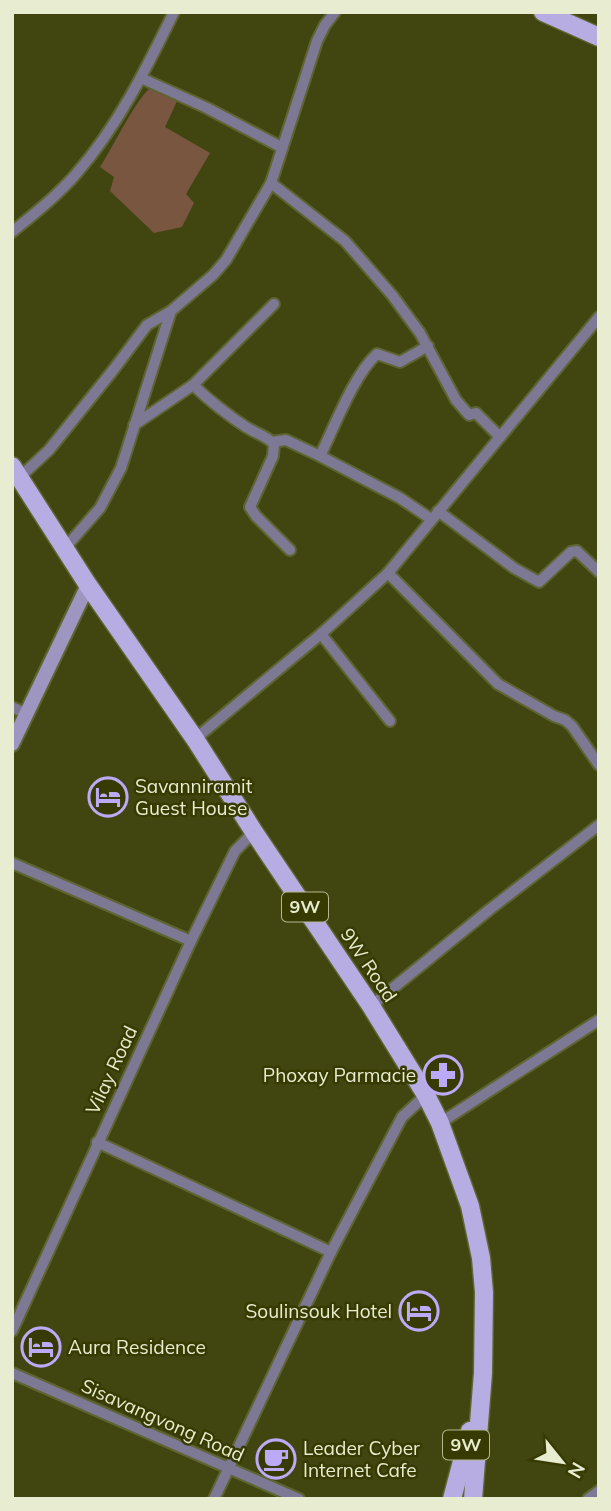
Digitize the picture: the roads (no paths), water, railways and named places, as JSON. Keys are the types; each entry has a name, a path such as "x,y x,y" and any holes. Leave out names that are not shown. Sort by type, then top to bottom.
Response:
{"main road":[{"path":"543,12 599,37"},
{"name":"9W Road","path":"16,472 88,585 195,740 371,1006 426,1095 440,1124 470,1206 481,1258 485,1323 473,1498"},
{"name":"9W Road","path":"452,1499 481,1391"}],"street":[{"path":"12,232 75,175 122,112 174,12"},
{"path":"16,472 58,439 147,324 171,311 213,275 226,260 271,183 317,41 335,12"},
{"path":"141,78 207,108 281,147"},
{"path":"271,183 345,241 392,295 428,346 456,400 469,415 476,413 500,437"},
{"path":"134,425 193,385 274,304"},
{"path":"65,548 100,508 121,468 171,311"},
{"path":"195,740 321,634 388,573 599,317"},
{"path":"320,456 348,397 370,361 377,355 400,362 428,346"},
{"path":"193,385 219,409 274,444 273,456 250,507 290,550"},
{"path":"272,442 286,440 435,515 539,582 571,552 577,551 599,572"},
{"path":"388,573 498,684 572,726 599,765"},
{"path":"12,744 19,710 88,585"},
{"path":"321,634 390,721"},
{"path":"371,1006 599,825"},
{"name":"Vilay Road","path":"12,1331 191,941 235,851 254,832"},
{"path":"12,863 191,941"},
{"path":"440,1124 599,1020"},
{"path":"214,1499 331,1252 402,1117 426,1095"},
{"path":"97,1142 331,1252"},
{"name":"Sisavangvong Road","path":"12,1373 299,1499"},
{"path":"588,1499 599,1491"}],"place":[{"name":"Savanniramit Guest House","path":"108,797"},
{"name":"Phoxay Parmacie","path":"443,1075"},
{"name":"Soulinsouk Hotel","path":"419,1311"},
{"name":"Aura Residence","path":"41,1347"},
{"name":"Leader Cyber Internet Cafe","path":"276,1459"}]}
